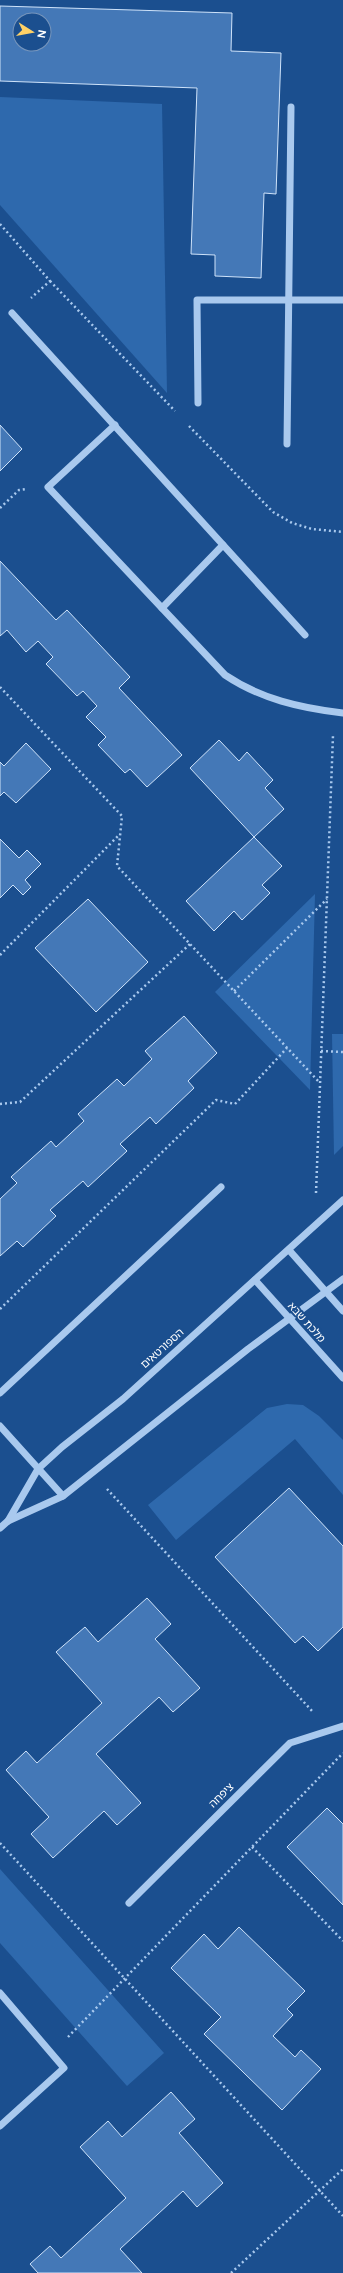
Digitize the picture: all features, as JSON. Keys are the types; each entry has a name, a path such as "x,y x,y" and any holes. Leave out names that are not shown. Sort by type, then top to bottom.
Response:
{"street":[{"path":"287,444 291,107"},
{"path":"198,403 197,300 343,300"},
{"path":"12,313 305,635"},
{"path":"115,425 48,486 225,675 238,684 286,704 343,713"},
{"path":"162,608 223,544"},
{"path":"0,1393 221,1186"},
{"name":"הספורטאים","path":"8,1521 38,1468 122,1399 314,1228 343,1200"},
{"path":"289,1250 343,1311"},
{"name":"הספורטאים","path":"0,1528 8,1521 63,1496 248,1349 343,1279"},
{"name":"מלכת שבא","path":"255,1280 343,1378"},
{"path":"0,1426 63,1496"},
{"name":"ציפחה","path":"129,1903 290,1743 343,1726"},
{"path":"0,1994 64,2068 0,2126"}],"path":[{"path":"0,224 50,282 12,313"},
{"path":"0,508 19,490 48,486"},
{"path":"0,687 122,816 116,866 320,1083"},
{"path":"314,1228 328,899 334,712"},
{"path":"0,955 119,835"},
{"path":"234,991 328,899"},
{"path":"0,1104 20,1102 190,944"},
{"path":"0,1309 216,1100 235,1104 287,1048"},
{"path":"321,1051 343,1052"},
{"path":"92,1472 329,1730"},
{"path":"51,2054 343,1753"},
{"path":"0,1843 343,2216"},
{"path":"252,1847 343,1941"},
{"path":"231,2273 343,2169"}],"shaded area":[{"path":"0,97 162,104 167,393 0,205"},
{"path":"315,894 310,1090 215,992"},
{"path":"332,1034 343,1034 343,1146 334,1155"},
{"path":"287,1404 303,1405 319,1416 343,1440 343,1495 295,1439 176,1540 148,1505 267,1408"},
{"path":"0,1869 164,2053 127,2086 0,1943"}],"building":[{"path":"0,6 232,13 231,51 281,53 276,194 264,193 261,278 215,276 215,255 191,254 197,88 0,81"},
{"path":"0,425 22,449 0,471"},
{"path":"0,561 56,620 67,610 130,677 119,688 182,755 147,787 130,769 125,773 98,745 106,737 86,717 97,706 83,691 77,696 46,664 53,657 38,641 26,652 7,630 0,636"},
{"path":"219,740 239,761 247,752 273,780 265,788 284,809 254,837 190,768"},
{"path":"26,743 51,769 16,803 4,792 0,796 0,762 4,766"},
{"path":"254,837 282,866 262,885 270,893 242,920 234,911 214,931 186,901"},
{"path":"0,839 19,858 27,850 41,864 25,880 31,887 23,895 13,885 0,898"},
{"path":"88,899 148,962 96,1012 35,948"},
{"path":"184,1016 217,1053 188,1081 194,1088 156,1124 150,1117 120,1144 127,1151 88,1187 83,1181 50,1210 56,1216 23,1247 17,1241 0,1256 0,1199 17,1183 11,1177 51,1141 56,1147 84,1121 78,1114 117,1079 124,1086 152,1059 145,1051"},
{"path":"289,1488 343,1546 343,1627 318,1651 303,1636 295,1643 215,1557"},
{"path":"147,1598 171,1624 155,1639 200,1688 173,1712 159,1697 96,1754 141,1803 117,1825 104,1811 53,1858 31,1834 49,1817 6,1770 26,1751 37,1763 102,1703 56,1652 85,1627 98,1642"},
{"path":"327,1808 343,1824 343,1905 287,1847"},
{"path":"239,1927 305,1991 287,2009 293,2015 273,2036 295,2057 301,2050 321,2069 282,2110 204,2034 221,2017 171,1968 204,1934 218,1949"},
{"path":"171,2092 195,2119 179,2133 223,2183 197,2207 183,2191 120,2249 142,2273 38,2273 30,2264 50,2246 61,2258 126,2198 80,2147 108,2121 122,2137"}]}
